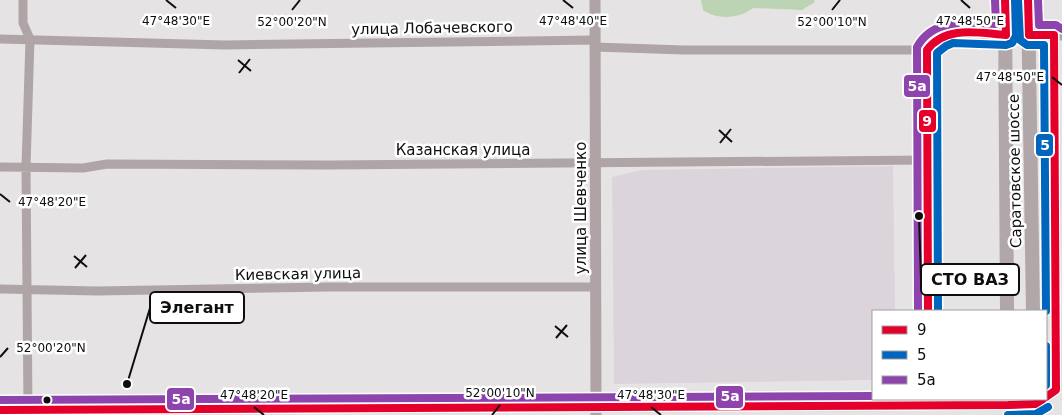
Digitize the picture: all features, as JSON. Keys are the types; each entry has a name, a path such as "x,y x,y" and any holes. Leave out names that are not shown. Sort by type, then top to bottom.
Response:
{"main road":[{"name":"улица Шевченко","path":"595,0 596,410"},
{"name":"Саратовское шоссе","path":"1005,0 1008,310"},
{"name":"Саратовское шоссе","path":"1028,0 1034,310"},
{"path":"928,310 926,50 931,42 939,36 950,34 1058,35 1046,310"},
{"path":"0,410 596,410 929,402 1008,406 1042,401"}],"street":[{"path":"23,0 23,23 30,38 26,167 28,410"},
{"path":"14,39 23,23"},
{"name":"улица Лобачевского","path":"0,39 30,38 98,43 224,45 595,43 926,50"},
{"name":"Казанская улица","path":"0,167 83,168 106,164 927,160"},
{"name":"Киевская улица","path":"0,289 100,291 328,286 596,287"}],"shaded area":[{"path":"893,166 895,310 872,310 872,380 614,384 612,177 642,170"}],"green space":[{"path":"701,0 814,0 815,2 802,10 753,8 735,16 721,17 703,10"}],"transit line":[{"name":"5а","path":"918,310 917,47 932,31 942,26 963,23 996,24 995,0"},
{"name":"9","path":"928,310 927,50 943,37 963,32 1006,35 1005,0"},
{"name":"5","path":"938,310 937,53 953,43 1006,45 1012,43 1016,36 1015,0"},
{"name":"5","path":"1018,0 1020,40 1027,45 1044,45 1046,310"},
{"name":"9","path":"1028,0 1029,35 1054,35 1056,390 1047,396"},
{"name":"5а","path":"1038,0 1039,25 1056,25 1062,29"},
{"name":"5а","path":"0,400 872,396"},
{"name":"9","path":"0,410 1008,405 1035,404 1041,400"},
{"name":"5","path":"1008,415 1036,414 1048,407"}],"place":[{"name":"СТО ВАЗ","path":"919,216"},
{"name":"Элегант","path":"127,384"}]}
